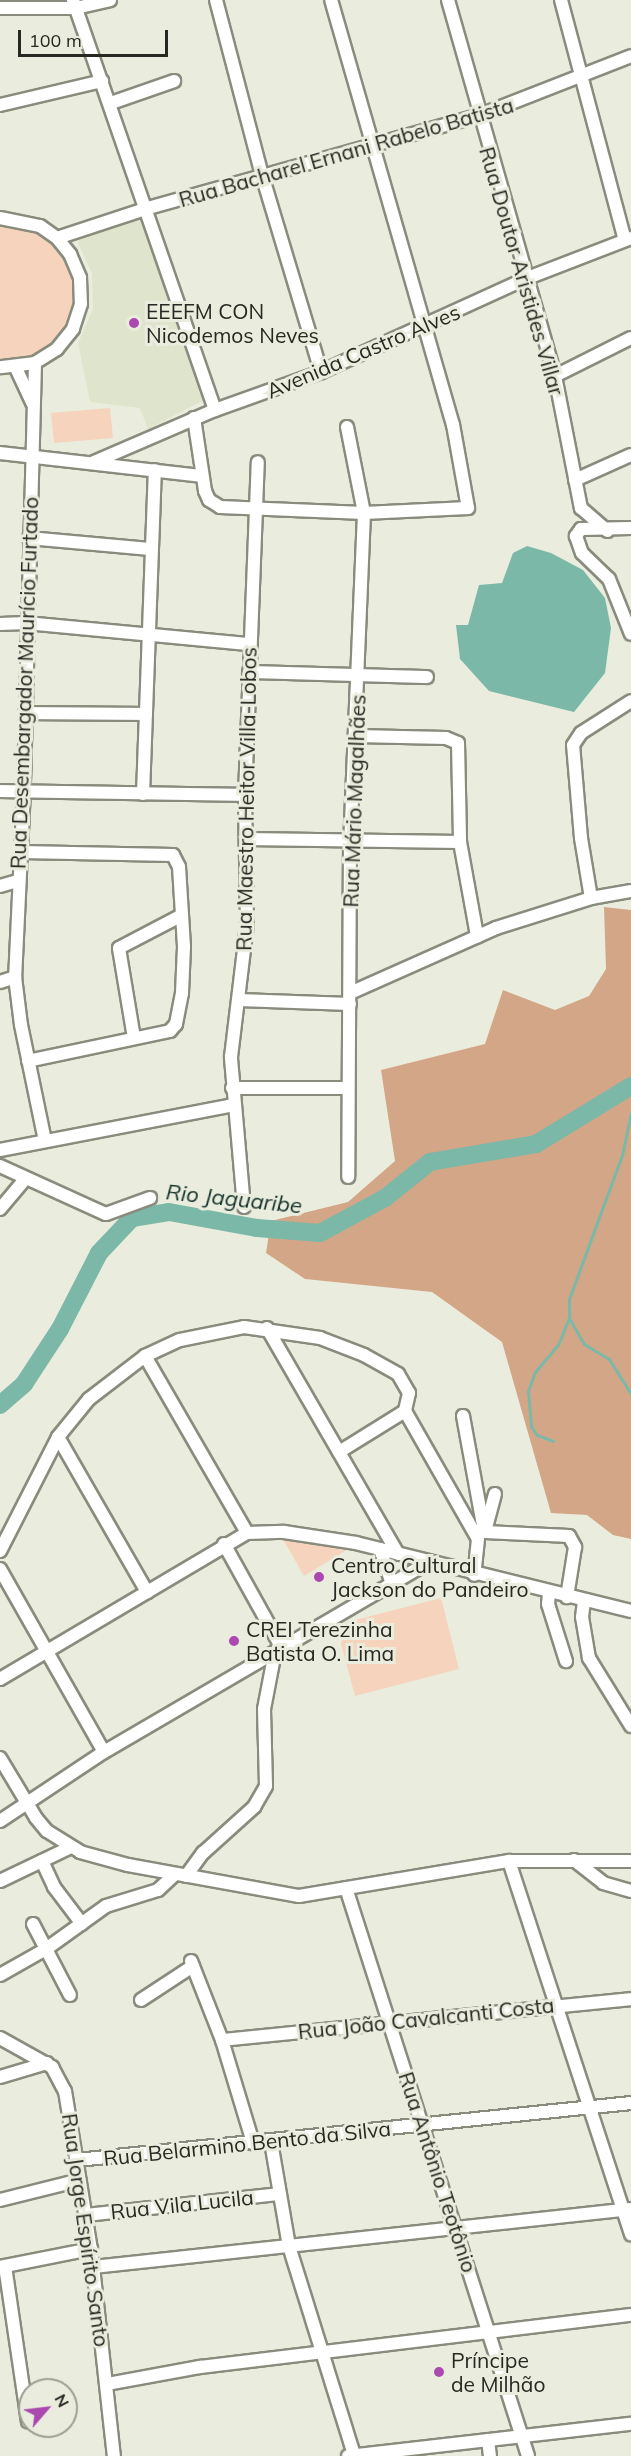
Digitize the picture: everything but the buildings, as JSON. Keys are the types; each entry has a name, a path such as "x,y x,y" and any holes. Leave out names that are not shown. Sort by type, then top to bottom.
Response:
{"street":[{"path":"0,8 110,0"},
{"path":"216,0 262,175 321,372"},
{"path":"194,418 201,476 206,496 214,505 364,513 468,508 453,425 331,0"},
{"name":"Rua Doutor Aristides Villar","path":"448,0 478,116 555,376 575,480 585,516 607,531"},
{"path":"561,0 628,239"},
{"path":"75,4 148,208 216,410"},
{"name":"Rua Bacharel Ernani Rabelo Batista","path":"57,238 148,208 372,143 478,116 631,56"},
{"path":"0,105 102,81"},
{"path":"111,103 174,81"},
{"path":"0,218 40,226 57,238 70,254 80,278 81,304 73,329 57,349 35,363 16,368 0,367"},
{"name":"Avenida Castro Alves","path":"94,462 194,418 321,372 525,279 628,239"},
{"path":"555,376 631,338"},
{"name":"Rua Desembargador Maurício Furtado","path":"35,363 30,456 24,789 15,977 28,1061 45,1141"},
{"name":"Rua Desembargador Maurício Furtado","path":"16,368 32,403"},
{"name":"Rua Mário Magalhães","path":"347,427 364,513 350,843 348,1177"},
{"path":"0,453 201,476"},
{"path":"575,480 631,455"},
{"name":"Rua Maestro Heitor Villa-Lobos","path":"244,1207 231,1057 247,925 245,795 258,462"},
{"path":"143,794 146,634 155,470"},
{"path":"631,528 607,531 581,529 576,536 578,546 609,579 631,634"},
{"path":"29,538 150,549"},
{"path":"0,624 26,623 250,644"},
{"path":"249,672 427,677"},
{"path":"591,898 580,838 573,745 581,733 631,701"},
{"path":"25,713 146,714"},
{"path":"356,736 446,738 458,743 461,749 460,842 477,936"},
{"path":"0,791 24,789 245,795"},
{"path":"246,839 350,843 460,842"},
{"path":"21,852 173,855 179,867 182,915 182,993 176,1024 164,1033 28,1061"},
{"path":"0,886 18,881"},
{"path":"239,1000 350,998 477,936 591,898 631,891"},
{"path":"134,1038 119,948 182,915"},
{"path":"0,982 15,977"},
{"path":"232,1088 348,1089"},
{"path":"0,1150 234,1105"},
{"path":"0,1166 106,1214 150,1198"},
{"path":"0,1209 25,1179"},
{"path":"267,1328 398,1554"},
{"path":"0,1551 58,1437 89,1399 145,1356 213,1332 267,1328 331,1341 388,1367 407,1385 405,1411 481,1536"},
{"path":"145,1356 247,1533"},
{"path":"339,1452 405,1411"},
{"path":"463,1416 481,1536"},
{"path":"58,1437 147,1592"},
{"path":"474,1575 481,1536 495,1494"},
{"path":"0,1679 224,1544 247,1533 314,1536 380,1549 474,1575 631,1611"},
{"path":"481,1536 569,1536 575,1547 567,1597"},
{"path":"0,1975 46,1949 106,1906 159,1890 181,1875 254,1807 266,1786 264,1709 278,1650 224,1544"},
{"path":"380,1549 392,1583"},
{"path":"0,1821 26,1801 104,1752 428,1563"},
{"path":"0,1569 104,1752"},
{"path":"549,1593 548,1604 566,1661"},
{"path":"584,1601 582,1617 589,1658 631,1726"},
{"path":"0,1758 47,1831 71,1847 181,1875 299,1896 509,1861 631,1861"},
{"path":"2,1876 71,1847"},
{"path":"574,1860 603,1883 631,1891"},
{"path":"42,1861 54,1887 82,1924"},
{"path":"509,1861 589,2108 627,2210 631,2235"},
{"name":"Rua Antônio Teotônio","path":"346,1888 490,2330 528,2456"},
{"path":"33,1924 70,1995"},
{"path":"141,2000 192,1964 222,2040 253,2143"},
{"name":"Rua João Cavalcanti Costa","path":"222,2040 556,2004 631,2000"},
{"name":"Rua Jorge Espírito Santo","path":"0,2038 47,2063 61,2079 81,2180 91,2249 114,2456"},
{"path":"0,2077 47,2063"},
{"name":"Rua Belarmino Bento da Silva","path":"77,2160 271,2142 631,2103"},
{"path":"271,2142 278,2194 289,2246 324,2352 350,2456 435,2451 488,2440 631,2424"},
{"path":"0,2200 81,2180"},
{"name":"Rua Vila Lucila","path":"86,2215 278,2194"},
{"path":"93,2266 627,2210"},
{"path":"21,2378 3,2267 91,2249"},
{"path":"106,2385 200,2367 490,2330 631,2315"},
{"path":"488,2440 490,2456"}],"shaded area":[{"name":"EEEFM CON Nicodemos Neves","path":"140,218 206,399 148,429 140,408 90,402 78,343 93,309 92,273 78,243 80,236"},
{"path":"11,226 32,231 51,242 64,259 73,279 74,301 68,323 55,341 36,354 15,361 0,360 0,227"},
{"path":"110,408 113,438 54,443 51,413"},
{"path":"604,907 631,910 631,1539 613,1535 587,1515 551,1513 502,1342 432,1292 305,1279 266,1253 271,1221 348,1202 395,1161 381,1070 485,1044 503,990 555,1010 589,996 606,969"},
{"path":"280,1534 355,1545 304,1576"},
{"path":"441,1598 459,1669 355,1696 336,1625"}],"water":[{"path":"527,546 551,553 583,570 605,598 611,628 605,673 574,712 489,691 460,659 456,625 468,625 479,585 502,583 513,553"}],"waterway":[{"name":"Rio Jaguaribe","path":"0,1405 24,1384 60,1329 99,1253 132,1218 169,1212 257,1228 320,1233 385,1198 430,1162 536,1144 631,1086"},
{"path":"631,1113 622,1155 569,1299 569,1318 584,1344 609,1359 631,1394"},
{"path":"553,1441 537,1435 531,1426 528,1391 535,1372 558,1345 569,1318"}],"place":[{"name":"EEEFM CON Nicodemos Neves","path":"134,323"},
{"name":"Centro Cultural Jackson do Pandeiro","path":"319,1577"},
{"name":"CREI Terezinha Batista O. Lima","path":"234,1641"},
{"name":"Príncipe de Milhão","path":"439,2372"}]}
